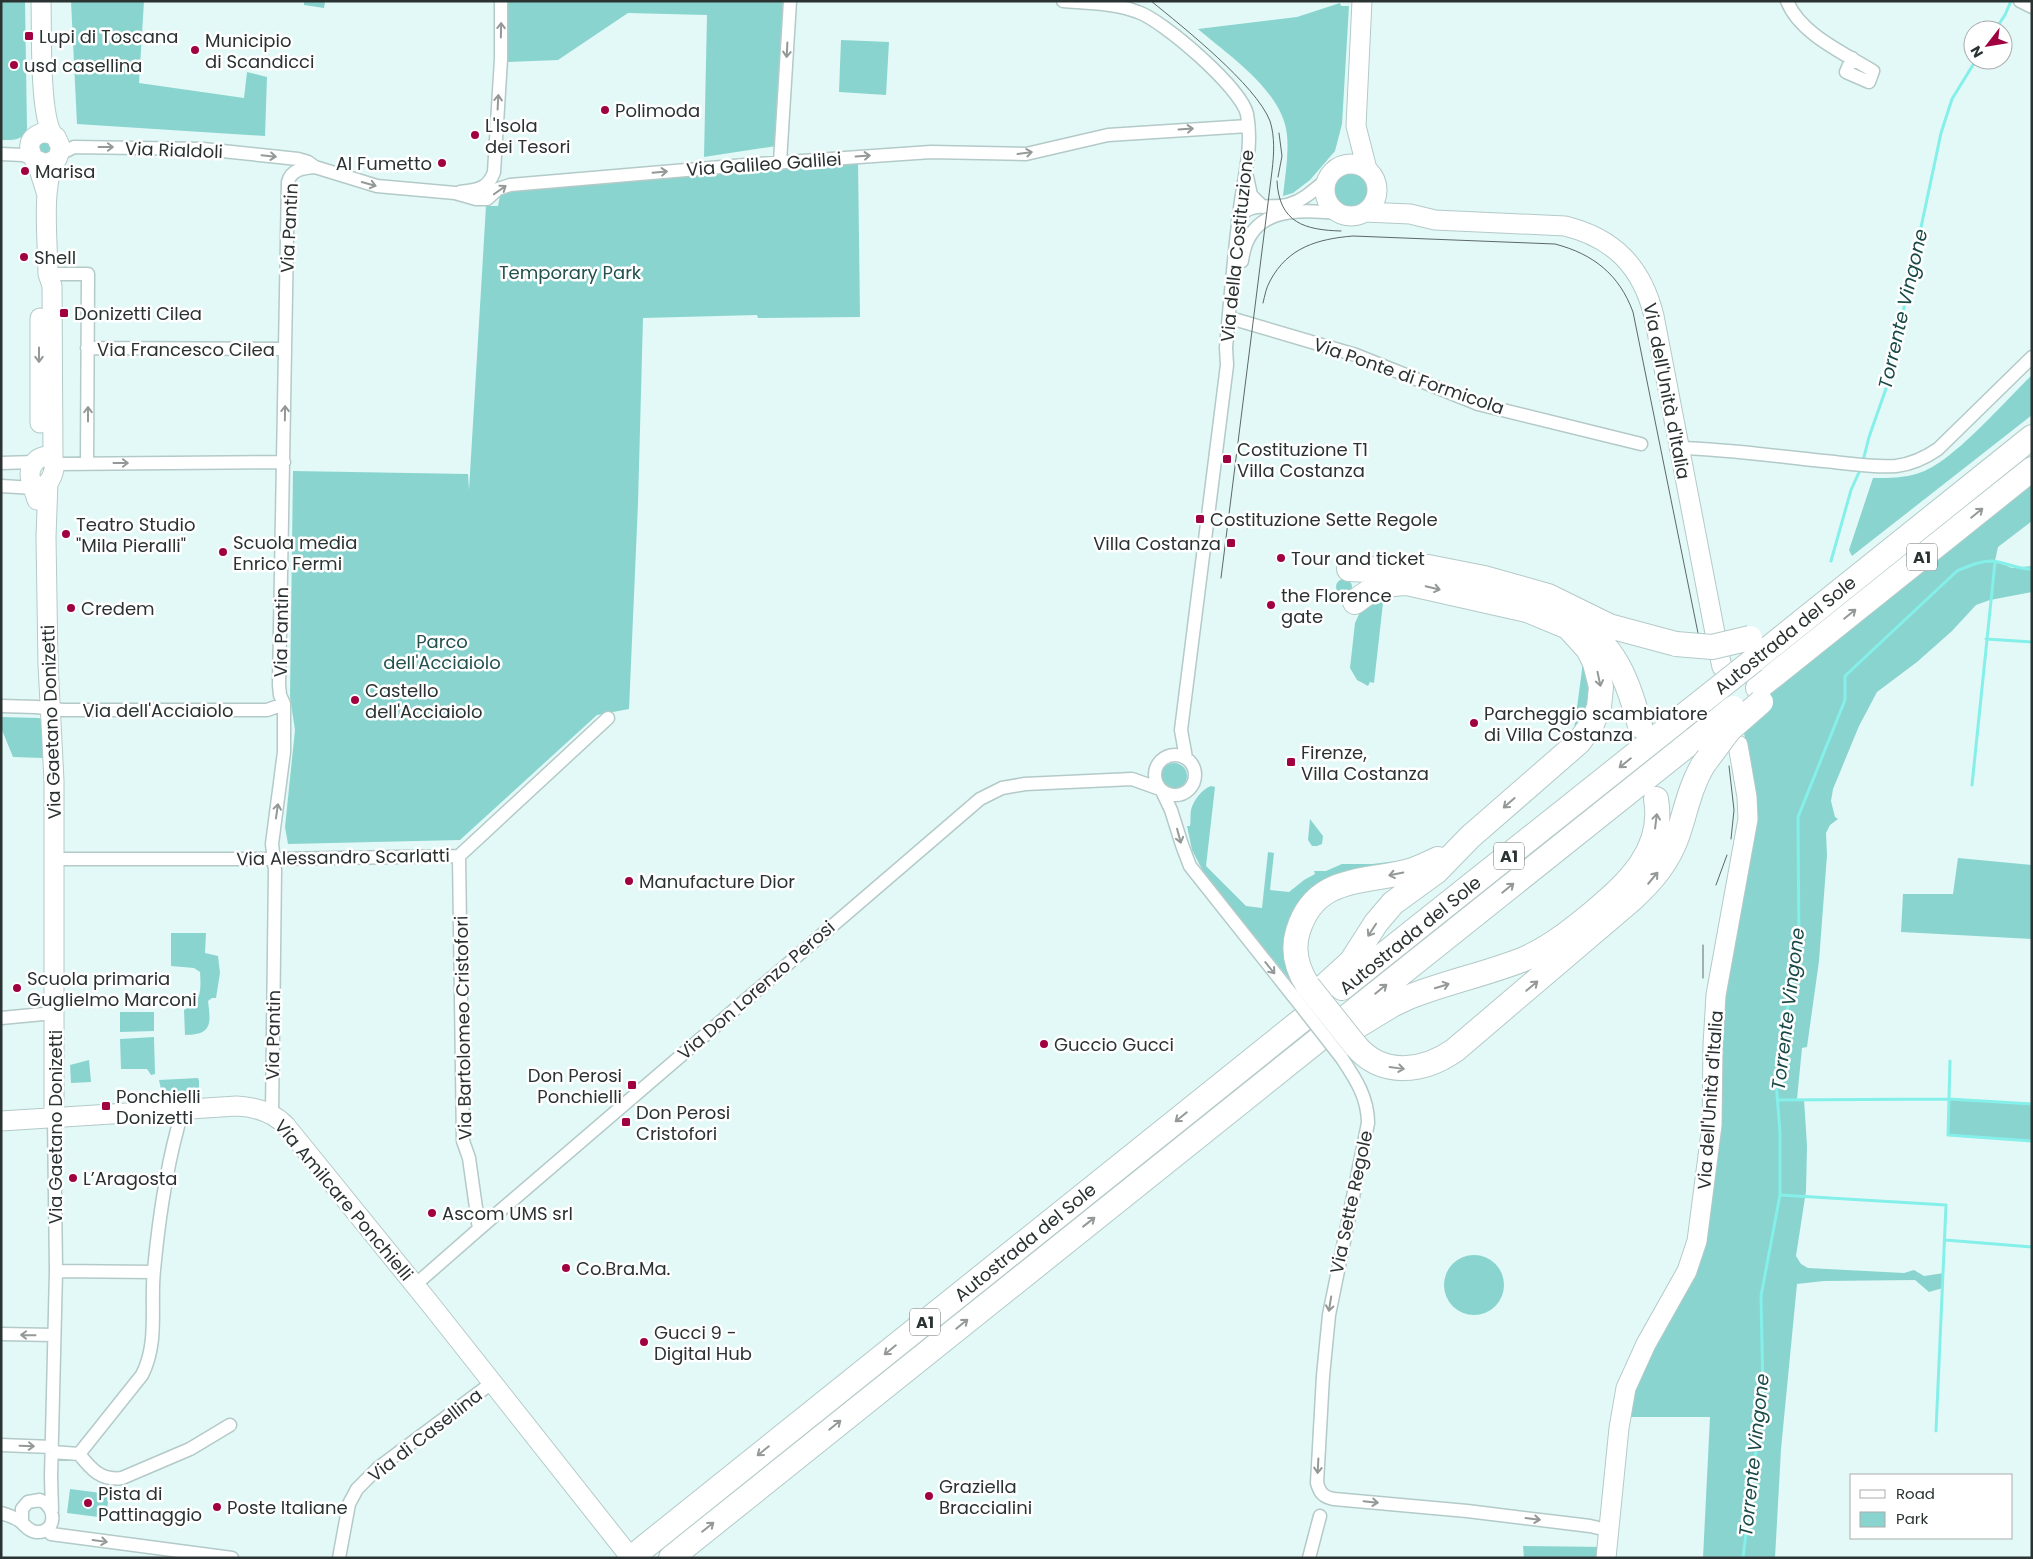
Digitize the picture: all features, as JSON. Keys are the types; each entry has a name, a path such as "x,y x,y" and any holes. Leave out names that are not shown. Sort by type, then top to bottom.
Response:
{"highway":[{"name":"Autostrada del Sole","path":"631,1558 1219,1087 1307,1001 1691,710 1752,649 1911,533 2032,437"},
{"name":"Autostrada del Sole","path":"671,1558 1235,1106 1339,1040 1695,739 1760,695 1787,680 1812,644 2032,469"},
{"path":"1350,569 1428,568 1484,578 1548,596 1609,626 1676,644 1752,649"},
{"path":"1484,578 1548,602 1597,638 1610,653 1624,676 1640,726"},
{"path":"1307,1001 1351,962 1385,912 1403,895 1437,871 1470,837 1556,763 1586,734 1595,718 1601,698 1601,687 1595,663 1588,649 1568,627 1527,610 1407,583 1373,588 1355,602"},
{"path":"1470,837 1442,856 1413,870 1337,886 1312,903 1301,922 1296,944 1299,968 1307,1001 1339,1040 1376,1062 1389,1067 1404,1069 1428,1065 1455,1050 1624,906 1655,876 1666,861 1675,841 1692,784 1722,737 1760,695"},
{"path":"1339,1040 1392,1005 1409,997 1526,958 1570,932 1617,892 1639,868 1652,840 1656,815 1656,799"}],"street":[{"path":"34,159 31,155 30,147 44,135 48,126 43,90 41,1"},
{"path":"455,193 479,190 489,182 494,172 501,59 501,1"},
{"path":"780,162 790,1"},
{"name":"Via della Costituzione","path":"1063,1 1123,7 1158,22 1189,48 1236,93 1244,106 1248,126 1246,173 1238,222 1226,348 1227,366 1181,730 1186,758"},
{"path":"1340,166 1356,126 1362,1"},
{"path":"1787,1 1792,12 1803,26 1852,58"},
{"name":"Via Galileo Galilei","path":"290,158 304,160 315,167 377,186 455,193 485,200 498,189 507,185 780,162 931,152 1026,154 1108,135 1248,126"},
{"path":"1326,180 1324,188 1326,199 1336,212 1352,217 1365,212 1374,201 1377,191 1356,126"},
{"path":"44,135 60,142 58,158"},
{"name":"Via Rialdoli","path":"1,154 24,155 46,164 74,147 183,148 290,158"},
{"name":"Via Gaetano Donizetti","path":"52,1510 51,1477 56,1271 54,1118 55,859 54,781 49,708 46,537 41,485 46,460 52,286 48,274 47,195 50,175 58,158"},
{"name":"Via Gaetano Donizetti","path":"34,159 47,195"},
{"path":"1238,222 1244,212 1255,207 1279,207 1295,203 1326,180 1340,166 1352,164 1371,177"},
{"name":"Via Pantin","path":"272,1115 275,859 272,844 284,752 284,704 280,695 279,685 288,180 291,174 300,169 315,167"},
{"path":"1246,173 1250,192 1255,200 1263,206"},
{"name":"Via dell'Unità d'Italia","path":"1371,177 1410,214"},
{"name":"Via della Costituzione","path":"1227,366 1233,350 1243,251 1252,232 1272,217 1302,210 1336,212"},
{"name":"Via dell'Unità d'Italia","path":"1365,212 1410,214 1429,220 1565,226 1591,234 1614,248 1634,269 1648,296 1654,316 1715,633"},
{"path":"48,274 88,274 88,463"},
{"name":"Via Ponte di Formicola","path":"1237,320 1356,355 1478,404 1641,444"},
{"name":"Via Francesco Cilea","path":"87,348 286,349"},
{"path":"1678,448 1875,465 1898,466 1910,463 1932,453 2032,357"},
{"path":"1,463 46,460 88,463 284,462"},
{"path":"1,486 41,485"},
{"name":"Via dell'Acciaiolo","path":"1,706 63,710 267,710 284,704"},
{"name":"Via Alessandro Scarlatti","path":"55,859 275,859 459,856 608,718"},
{"name":"Via della Costituzione","path":"1164,759 1181,730"},
{"name":"Via dell'Unità d'Italia","path":"1607,1530 1619,1428 1626,1388 1646,1344 1688,1271 1700,1230 1712,1115 1716,995 1748,819 1747,797 1738,745"},
{"path":"1161,790 1174,796 1181,795 1190,789 1194,782 1195,773 1193,766 1186,758 1178,755 1164,759 1155,774 1156,782 1171,810 1190,866 1307,1001"},
{"name":"Via Don Lorenzo Perosi","path":"1132,779 1164,759"},
{"name":"Via Don Lorenzo Perosi","path":"415,1285 980,799 1010,786 1132,779 1161,790"},
{"name":"Via Bartolomeo Cristofori","path":"459,856 463,1141 470,1158 479,1228"},
{"path":"1,1018 54,1013"},
{"name":"Via Sette Regole","path":"1339,1040 1361,1089 1367,1108 1368,1123 1331,1298 1326,1338 1317,1483 1323,1496 1334,1499 1467,1511 1590,1526 1607,1530"},
{"name":"Via Amilcare Ponchielli","path":"1,1121 244,1107 272,1115 286,1126 493,1382"},
{"path":"79,1454 145,1370 153,1332 153,1272 162,1200 184,1109"},
{"path":"56,1271 153,1272"},
{"path":"1,1334 54,1335"},
{"name":"Via di Casellina","path":"339,1558 349,1504 357,1489 378,1468 493,1382 631,1558"},
{"path":"1,1445 52,1449 79,1454 99,1475 111,1479 122,1478 190,1449 230,1425"},
{"name":"Via Gaetano Donizetti","path":"33,1501 44,1494 51,1477"},
{"path":"22,1523 20,1513 25,1505 33,1501"},
{"path":"1,1512 33,1501 45,1502 52,1510 52,1523 49,1532"},
{"path":"1,1512 22,1523 29,1530 36,1532 49,1532 232,1558"},
{"path":"1309,1558 1320,1516"},
{"path":"1606,1558 1607,1530"}],"green space":[{"name":"usd casellina","path":"1,1 25,1 27,129 23,136 13,140 1,140"},
{"path":"71,1 144,1 139,83 244,98 247,72 267,77 265,136 77,124"},
{"path":"304,1 325,2 324,8 304,5"},
{"path":"508,1 783,1 776,146 704,157 707,15 628,13 558,60 508,62"},
{"path":"1340,3 1341,6 1349,6 1342,124 1335,151 1310,180 1293,193 1283,196 1287,158 1287,135 1283,119 1276,104 1252,75 1198,29 1297,17"},
{"path":"841,40 889,42 886,95 839,92"},
{"path":"47,139 54,150 42,156 37,144"},
{"path":"858,160 860,317 758,318 757,315 643,318 638,503 629,709 597,715 460,840 288,844 285,827 295,730 290,697 293,471 468,474 469,490 486,206 498,206 500,195 506,189"},
{"path":"1354,170 1361,173 1367,179 1370,190 1369,198 1361,207 1354,210 1346,210 1339,207 1331,198 1330,186 1333,179 1342,171"},
{"path":"2032,375 2032,415 1852,556 1849,550 1873,478 1908,476 1932,467 1962,445"},
{"path":"2032,469 2032,521 1998,547 1995,561 2012,568 2032,566 2032,592 1990,600 1976,605 1952,631 1917,662 1877,692 1859,726 1833,789 1831,801 1835,817 1838,819 1830,825 1826,833 1827,855 1819,961 1807,1047 1802,1048 1797,1099 1804,1099 1807,1146 1806,1191 1796,1256 1801,1264 1808,1268 1904,1273 1914,1270 1924,1276 1944,1273 1943,1288 1929,1292 1915,1280 1824,1281 1797,1284 1781,1449 1775,1558 1703,1558 1710,1417 1620,1417 1687,1271 1713,1045 1746,835 1738,745 1745,738 1741,719"},
{"path":"1341,579 1347,579 1352,584 1350,593 1341,595 1336,590 1336,584"},
{"path":"1384,594 1374,683 1370,682 1368,686 1357,680 1350,668 1355,623 1360,612"},
{"path":"1583,662 1588,697 1584,712 1574,730"},
{"path":"1,717 41,719 43,758 13,757 2,730"},
{"path":"1174,763 1183,767 1187,776 1183,785 1174,789 1165,785 1161,776 1165,767"},
{"path":"1211,786 1215,787 1206,866 1246,906 1262,908 1268,852 1274,853 1270,890 1289,892 1315,874 1314,871 1326,871 1342,864 1372,864 1406,860 1309,896 1299,991 1205,875 1192,850 1187,826 1190,826 1191,810 1198,796"},
{"path":"1310,819 1323,836 1322,844 1317,846 1312,846 1308,840"},
{"path":"1958,858 2032,865 2032,939 1901,932 1903,894 1953,894"},
{"path":"171,933 206,933 205,953 218,956 220,973 216,998 208,1001 208,1027 200,1033 185,1035 184,1010 194,1003 199,995 200,972 194,968 171,966"},
{"path":"120,1012 154,1012 154,1031 120,1032"},
{"path":"154,1037 155,1074 151,1075 147,1069 121,1069 120,1039"},
{"path":"89,1060 91,1082 71,1083 70,1065"},
{"path":"198,1078 199,1094 197,1097 163,1098 159,1080"},
{"path":"1949,1099 2032,1104 2032,1141 1948,1135"},
{"path":"1474,1255 1491,1260 1499,1268 1504,1285 1499,1302 1491,1310 1474,1315 1457,1310 1449,1302 1444,1285 1449,1268 1457,1260"},
{"name":"Pista di Pattinaggio","path":"70,1489 109,1494 106,1518 67,1513"},
{"path":"1523,1546 1606,1547 1606,1558 1524,1558"}],"waterway":[{"name":"Torrente Vingone","path":"2002,20 2011,1"},
{"name":"Torrente Vingone","path":"1863,461 1869,437 1888,383 1941,133 1952,99 1970,70"},
{"name":"Torrente Vingone","path":"1831,561 1851,490 1861,468"},
{"name":"Torrente Vingone","path":"1743,1558 1763,1393 1761,1296 1780,1195 1780,1132 1776,1082 1791,988 1799,952 1798,817 1845,700 1845,676 1957,571 1987,561 2032,569"},
{"path":"1972,785 1995,562"},
{"path":"1986,639 2032,642"},
{"path":"1950,1061 1948,1135 2032,1141"},
{"path":"1778,1100 1949,1099 2032,1104"},
{"path":"1780,1195 1946,1205 1936,1431"},
{"path":"1945,1240 2032,1247"}],"tram line":[{"path":"1151,1 1235,74 1262,107 1270,121 1273,133 1272,171 1221,578"},
{"path":"1278,177 1282,156 1279,133"},
{"path":"1277,181 1283,206 1296,221 1316,229 1341,231"},
{"path":"1263,303 1270,281 1277,269 1286,260 1305,247 1340,237 1555,244 1581,253 1603,267 1620,287 1633,312 1698,633"},
{"path":"1729,766 1734,810 1731,839"},
{"path":"1716,885 1727,855"},
{"path":"1703,945 1703,978"}],"place":[{"name":"Lupi di Toscana","path":"29,36"},
{"name":"Municipio di Scandicci","path":"195,50"},
{"name":"usd casellina","path":"14,65"},
{"name":"Polimoda","path":"605,110"},
{"name":"L'Isola dei Tesori","path":"475,135"},
{"name":"Al Fumetto","path":"442,163"},
{"name":"Marisa","path":"25,171"},
{"name":"Shell","path":"24,257"},
{"name":"Donizetti Cilea","path":"64,313"},
{"name":"Costituzione T1 Villa Costanza","path":"1227,459"},
{"name":"Costituzione Sette Regole","path":"1200,519"},
{"name":"Teatro Studio \"Mila Pieralli\"","path":"66,534"},
{"name":"Villa Costanza","path":"1231,543"},
{"name":"Scuola media Enrico Fermi","path":"223,552"},
{"name":"Tour and ticket","path":"1281,558"},
{"name":"the Florence gate","path":"1271,605"},
{"name":"Credem","path":"71,608"},
{"name":"Castello dell'Acciaiolo","path":"355,700"},
{"name":"Parcheggio scambiatore di Villa Costanza","path":"1474,723"},
{"name":"Firenze, Villa Costanza","path":"1291,762"},
{"name":"Manufacture Dior","path":"629,881"},
{"name":"Scuola primaria Guglielmo Marconi","path":"17,988"},
{"name":"Guccio Gucci","path":"1044,1044"},
{"name":"Don Perosi Ponchielli","path":"632,1085"},
{"name":"Ponchielli Donizetti","path":"106,1106"},
{"name":"Don Perosi Cristofori","path":"626,1122"},
{"name":"L’Aragosta","path":"73,1178"},
{"name":"Ascom UMS srl","path":"432,1213"},
{"name":"Co.Bra.Ma.","path":"566,1268"},
{"name":"Gucci 9 - Digital Hub","path":"644,1342"},
{"name":"Graziella Braccialini","path":"929,1496"},
{"name":"Pista di Pattinaggio","path":"88,1503"},
{"name":"Poste Italiane","path":"217,1507"}],"park label":[{"name":"Temporary Park","path":"570,272"},
{"name":"Parco dell'Acciaiolo","path":"442,651"}]}
